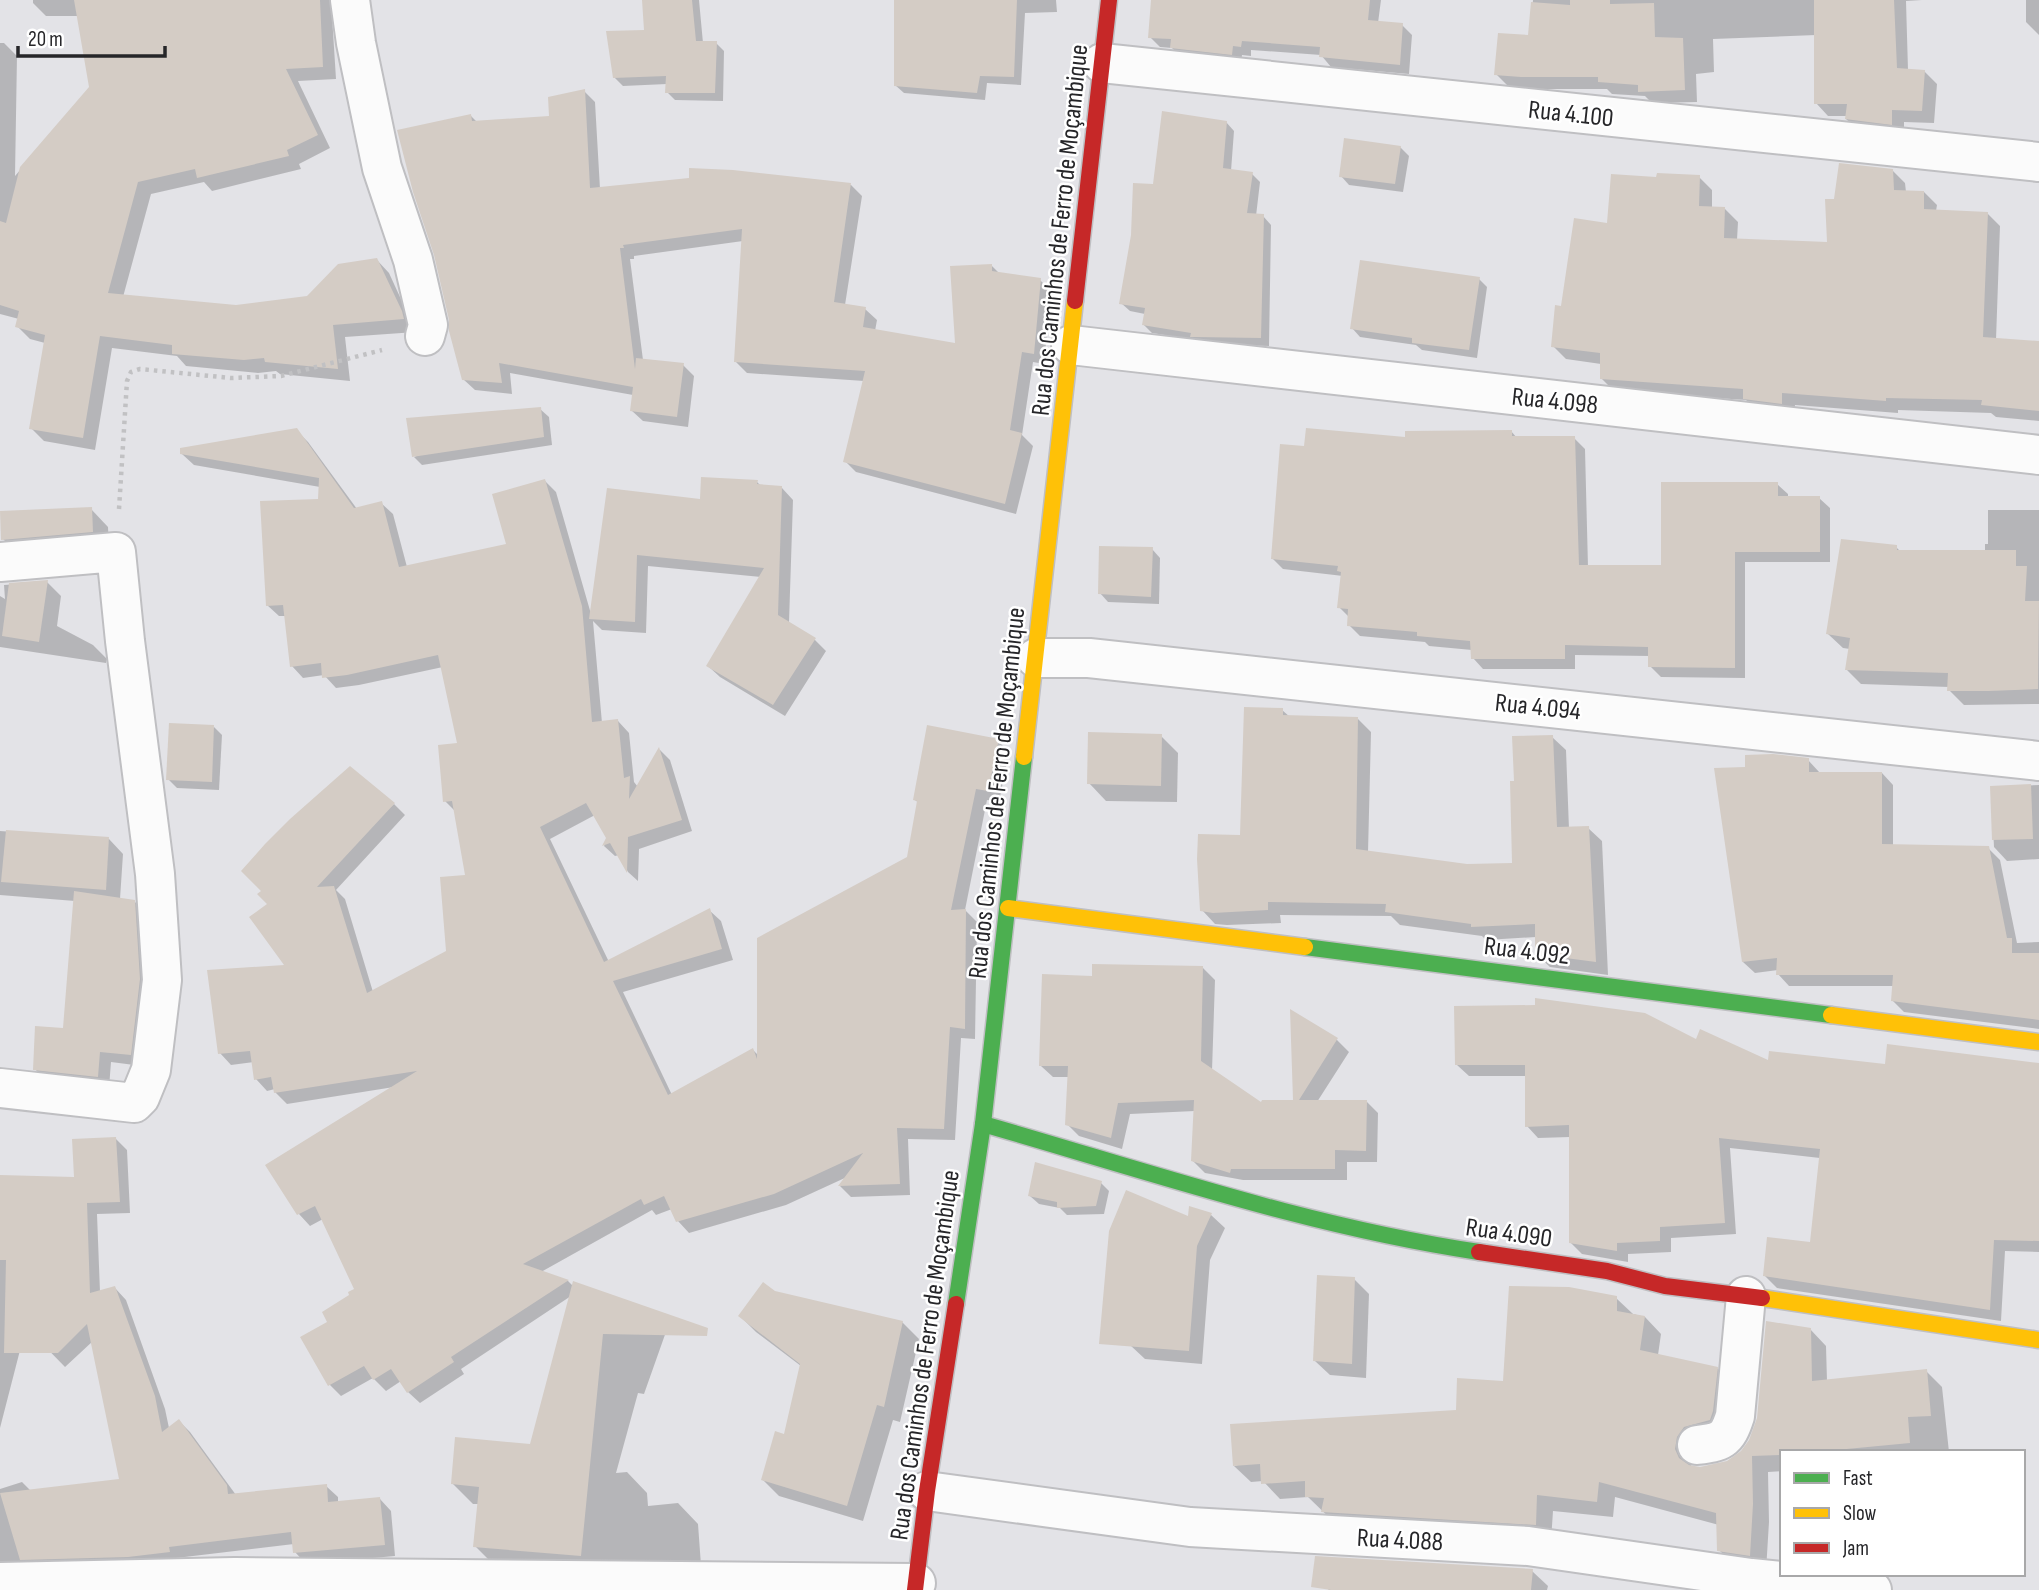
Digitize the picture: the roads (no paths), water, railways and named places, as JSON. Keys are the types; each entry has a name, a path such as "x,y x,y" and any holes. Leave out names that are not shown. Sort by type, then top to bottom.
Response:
{"street":[{"path":"350,0 356,43 382,168 413,260 428,325 425,336"},
{"name":"Rua dos Caminhos de Ferro de Moçambique","path":"915,1586 982,1124 1109,0"},
{"name":"Rua 4.100","path":"1102,63 2039,162"},
{"name":"Rua 4.098","path":"1071,345 2039,455"},
{"path":"0,562 116,552 155,874 162,980 151,1070 141,1097 134,1103 0,1088"},
{"name":"Rua 4.094","path":"1036,658 1103,659 2039,761"},
{"name":"Rua 4.092","path":"1008,908 2039,1042"},
{"name":"Rua 4.090","path":"982,1124 1301,1216 1432,1245 1607,1271 1665,1286 2039,1340"},
{"path":"1697,1445 1719,1442 1730,1432 1735,1416 1746,1296"},
{"name":"Rua 4.088","path":"927,1491 1190,1527 1528,1546 1751,1578 1872,1590"},
{"path":"0,1582 235,1577 915,1586"}]}
